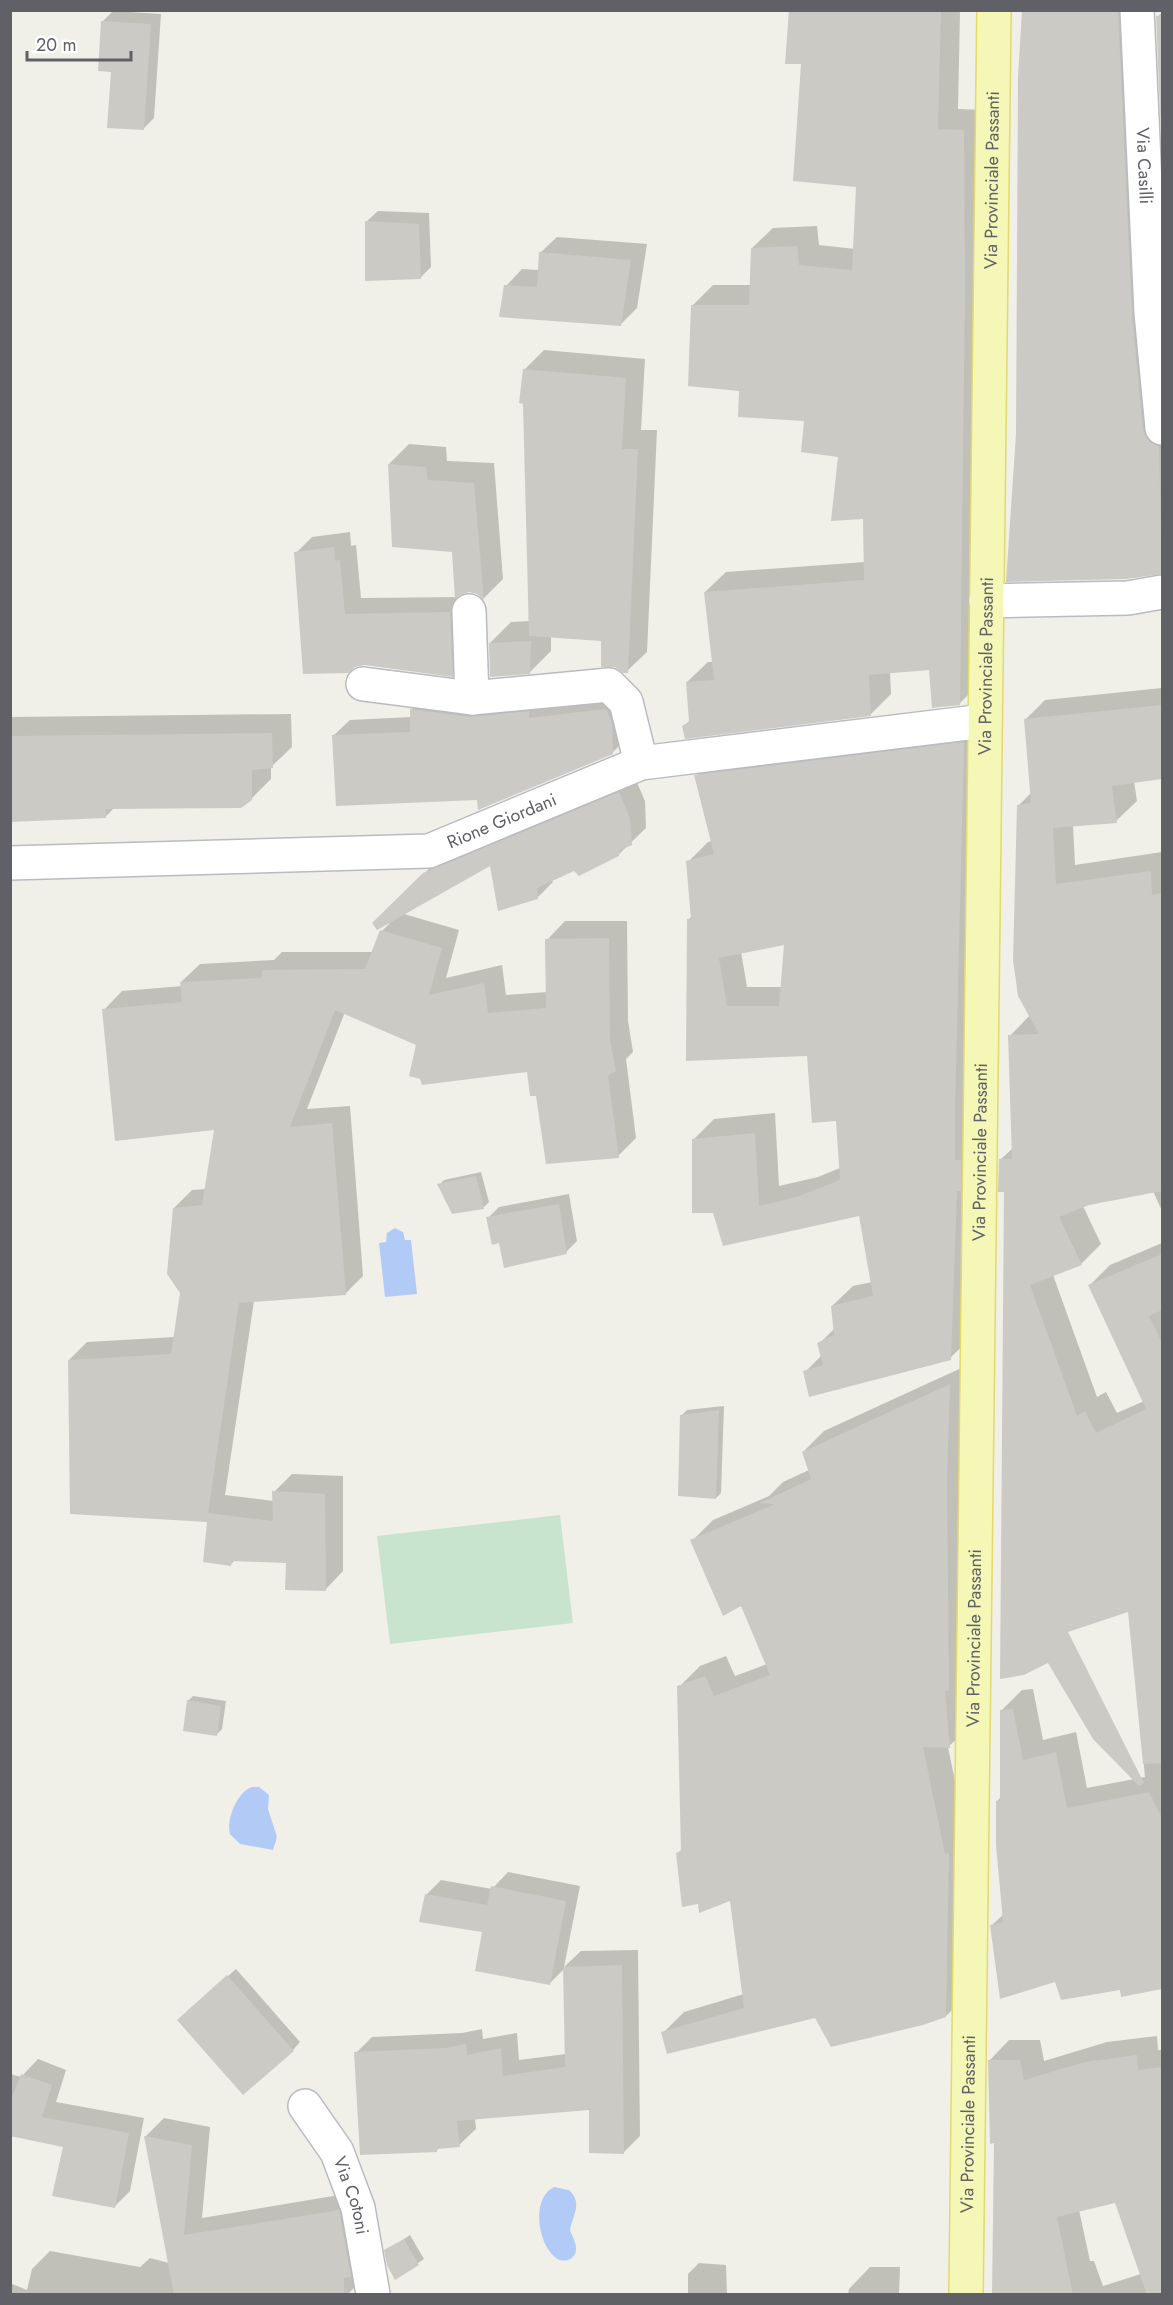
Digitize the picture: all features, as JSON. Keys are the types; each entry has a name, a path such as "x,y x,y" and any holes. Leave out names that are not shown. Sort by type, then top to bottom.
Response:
{"main road":[{"name":"Via Provinciale Passanti","path":"966,2295 994,10"}],"street":[{"name":"Via Casilli","path":"1137,10 1151,314 1162,428"},
{"path":"986,601 1128,598 1162,592"},
{"path":"469,611 472,698"},
{"path":"363,684 472,698 609,685 626,702 641,763"},
{"name":"Rione Giordani","path":"10,863 429,851 641,763 984,721"},
{"name":"Via Cotoni","path":"305,2106 337,2152 358,2208 373,2295"}],"green space":[{"path":"560,1515 573,1623 390,1644 377,1536"}],"water":[{"path":"395,1228 403,1232 405,1240 411,1240 417,1294 385,1297 379,1243 386,1242 387,1233"},
{"path":"252,1787 259,1787 269,1795 268,1809 277,1837 273,1850 240,1844 230,1834 231,1814 237,1800"},
{"path":"554,2187 569,2190 576,2204 570,2230 576,2252 572,2258 563,2261 556,2258 544,2243 539,2221 542,2201"}],"building":[{"path":"789,10 941,10 938,129 964,130 965,292 960,705 932,708 929,670 869,675 871,716 685,739 682,726 689,722 686,682 714,680 704,592 864,580 863,519 831,521 838,457 801,452 804,421 738,417 739,391 688,386 691,305 749,305 751,248 797,246 799,265 852,270 856,187 793,181 801,64 785,64"},
{"path":"1022,10 1118,10 1132,315 1143,430 1147,439 1159,446 1162,574 1126,579 1006,582 1016,434 1018,78"},
{"path":"1162,15 1162,156 1156,16"},
{"path":"101,21 151,24 144,130 107,128 111,72 98,71"},
{"path":"365,221 419,224 421,279 365,281"},
{"path":"539,252 631,260 621,326 499,317 504,285 537,287"},
{"path":"523,369 626,378 622,449 638,449 628,673 623,673 615,667 601,667 601,641 529,636 523,404 519,403"},
{"path":"388,464 426,467 428,480 474,483 484,600 477,594 469,592 455,599 452,552 392,547"},
{"path":"334,547 335,561 340,560 345,614 450,612 453,677 365,665 355,667 348,673 303,674 294,552"},
{"path":"531,641 530,674 490,677 489,643"},
{"path":"1162,705 1162,779 1112,786 1117,823 1053,828 1056,884 1151,871 1152,895 1162,893 1162,1191 1089,1205 1059,1217 1082,1265 1030,1285 1077,1416 1085,1411 1096,1433 1146,1409 1088,1285 1162,1254 1162,1310 1149,1316 1162,1343 1162,1763 1143,1764 1128,1612 1068,1632 1144,1783 1139,1786 1093,1739 1048,1663 1024,1675 1000,1679 1004,1192 998,1192 999,1159 1012,1159 1008,1035 1039,1034 1018,996 1013,960 1017,805 1031,803 1024,719"},
{"path":"410,709 470,717 529,711 529,718 606,709 612,724 613,754 478,810 477,800 336,806 332,735 410,732"},
{"path":"272,733 273,768 252,770 252,800 241,808 106,809 106,818 10,822 10,736"},
{"path":"964,742 955,1110 955,1160 961,1160 961,1191 957,1191 951,1360 809,1397 803,1371 823,1365 817,1343 834,1335 831,1306 873,1296 859,1216 723,1246 713,1213 692,1213 692,1139 755,1133 759,1206 796,1197 840,1180 836,1121 812,1123 807,1056 686,1061 687,919 691,919 686,861 714,854 694,775","holes":["784,945 779,1006 727,1006 719,958"]},
{"path":"619,792 630,818 632,845 620,850 619,856 579,876 574,871 537,888 538,899 498,911 490,866 377,930 372,923 423,873"},
{"path":"380,930 442,948 429,995 484,983 488,1013 546,1008 545,939 609,938 610,1040 616,1071 608,1075 619,1158 546,1164 536,1096 530,1096 527,1072 422,1085 420,1079 409,1076 416,1045 335,1010 290,1127 332,1123 346,1295 239,1303 208,1513 273,1521 272,1491 325,1494 326,1591 285,1590 286,1563 232,1561 231,1566 203,1562 207,1522 70,1514 68,1360 171,1354 180,1293 167,1274 173,1208 202,1205 214,1130 115,1141 102,1009 182,1002 180,982 262,978 262,970 365,969"},
{"path":"476,1176 484,1209 452,1214 437,1184"},
{"path":"559,1204 567,1254 504,1268 499,1243 492,1245 486,1217"},
{"path":"950,1384 947,1479 949,1691 945,1691 950,1748 923,1747 945,1854 949,1853 946,2017 923,2025 831,2047 815,2018 667,2054 661,2032 744,2008 730,1901 699,1913 698,1904 682,1907 676,1853 681,1851 677,1686 705,1676 714,1696 770,1675 741,1606 723,1616 690,1540 775,1504 760,1503 811,1479 802,1452"},
{"path":"719,1410 716,1499 678,1496 680,1415"},
{"path":"187,1700 221,1706 217,1736 183,1731"},
{"path":"1013,1709 1023,1760 1056,1752 1067,1808 1149,1792 1162,1818 1162,1989 1121,1997 1120,1990 1061,2000 1055,1982 1000,1999 990,1925 1003,1922 996,1845 996,1801 1000,1801 1000,1710"},
{"path":"491,1886 566,1901 550,1985 475,1971 482,1932 419,1922 425,1894 487,1905"},
{"path":"622,1965 624,2154 589,2153 589,2110 457,2121 460,2147 437,2149 437,2152 360,2155 354,2052 445,2048 466,2044 467,2055 501,2048 503,2076 565,2067 563,1967"},
{"path":"227,1975 294,2051 243,2095 177,2020"},
{"path":"1137,2055 1138,2070 1162,2067 1162,2295 1147,2295 1115,2203 1057,2217 1073,2295 992,2295 994,2143 990,2144 988,2060 1020,2060 1024,2080 1085,2062"},
{"path":"21,2074 52,2085 42,2117 129,2133 115,2208 52,2196 63,2147 10,2136 10,2102"},
{"path":"144,2136 192,2145 184,2235 339,2210 351,2277 344,2278 344,2295 174,2295"},
{"path":"404,2239 419,2265 395,2280 387,2265 384,2250"}]}
